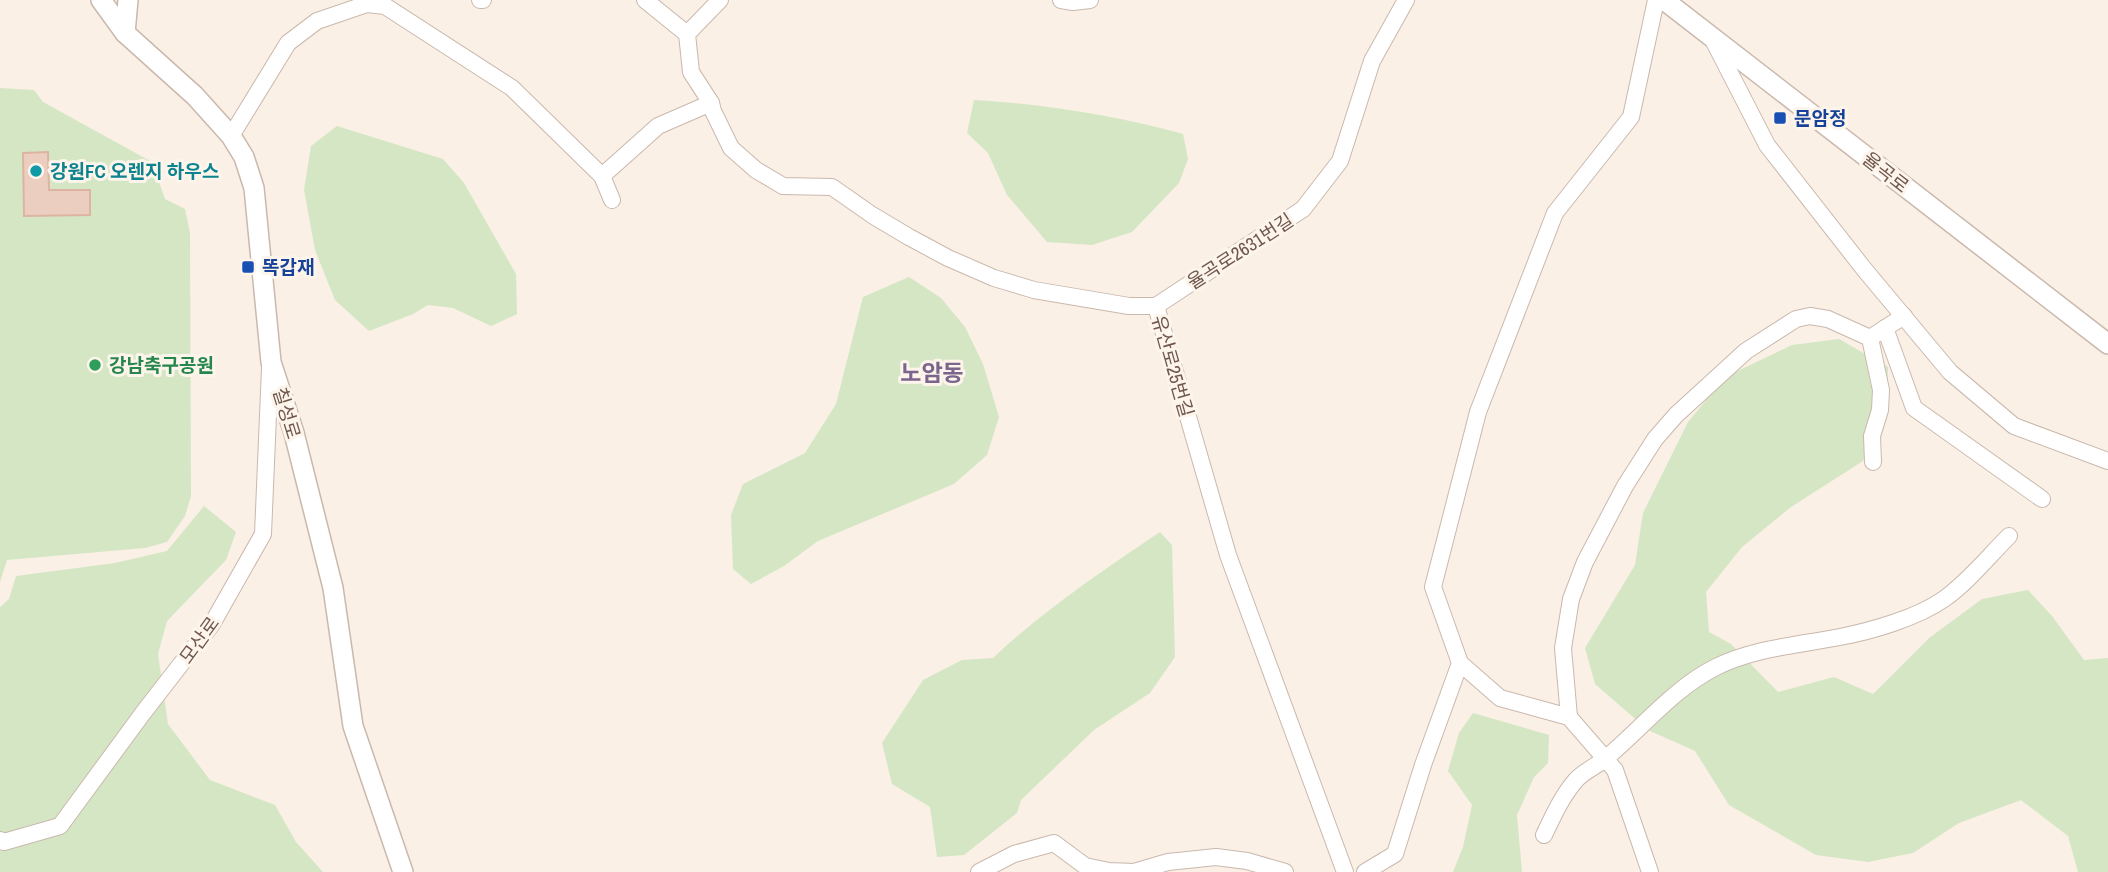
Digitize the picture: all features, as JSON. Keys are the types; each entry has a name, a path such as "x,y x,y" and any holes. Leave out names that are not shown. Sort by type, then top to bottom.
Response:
{"street":[{"name":"칠성로","path":"101,0 125,33 195,96 231,136 243,157 254,188 271,362 294,433 333,588 353,726 404,872"},
{"path":"125,33 128,0"},
{"path":"602,176 658,126 712,103 691,72 687,34 645,0"},
{"path":"687,34 720,0"},
{"path":"1061,0 1090,0"},
{"name":"율곡로2631번길","path":"1156,306 1303,209 1340,161 1372,61 1406,0"},
{"path":"1650,872 1615,770 1569,717 1500,698 1460,663 1433,587 1478,412 1555,213 1632,117 1656,0"},
{"name":"율곡로","path":"1664,0 2108,344"},
{"path":"231,136 288,43 317,21 367,4 388,3 512,88 602,176 612,200"},
{"path":"1711,36 1767,145 1950,372 2014,426 2108,461"},
{"name":"유산로25번길","path":"712,103 713,111 731,148 756,170 783,186 832,187 872,215 948,258 1007,282 1034,290 1129,306 1156,306 1228,555 1345,872"},
{"path":"1569,717 1563,648 1571,598 1585,562 1619,497 1655,439 1684,407 1746,351 1796,319 1810,316 1828,320 1870,338"},
{"path":"1870,338 1904,316"},
{"path":"1885,328 1914,408 2042,499"},
{"path":"1870,338 1881,390 1880,410 1872,436 1873,462"},
{"name":"모산로","path":"0,840 4,842 60,827 212,624 263,534 271,362"},
{"path":"1544,835 1562,800 1578,778 1605,759 1685,687 1717,667 1776,649 1843,637 1899,621 1943,600 1977,570 2008,536"},
{"path":"1366,872 1395,854 1423,765 1460,663"},
{"path":"979,872 1014,854 1054,843 1085,866 1109,871 1134,872 1168,862 1216,857 1247,861 1285,872"}],"green space":[{"name":"강남축구공원","path":"0,88 34,90 43,102 152,162 165,199 185,209 190,233 191,496 185,516 167,542 145,548 7,560 0,582"},
{"path":"974,100 1079,111 1183,134 1188,159 1179,183 1132,232 1092,245 1047,242 1007,195 988,153 967,133"},
{"path":"337,126 443,159 464,183 516,274 517,314 491,326 453,308 428,305 413,314 369,331 335,300 315,250 304,190 311,146"},
{"path":"909,277 941,298 965,327 983,364 999,417 987,455 954,484 818,541 784,566 751,584 733,569 731,515 743,484 805,453 836,404 863,297"},
{"path":"1839,339 1888,367 1886,412 1863,461 1791,507 1742,547 1706,592 1709,632 1731,644 1778,692 1834,677 1873,694 1929,638 1982,599 2028,590 2052,616 2084,660 2108,658 2108,872 2078,872 2068,836 2021,800 1959,823 1913,853 1868,862 1816,855 1729,805 1695,751 1648,730 1595,684 1585,648 1635,565 1643,513 1688,422 1725,377 1792,345"},
{"path":"204,506 236,532 226,560 167,621 158,654 168,724 210,780 275,805 296,842 323,872 0,872 0,607 9,599 16,576 115,563 167,551"},
{"path":"1160,532 1172,545 1175,657 1150,693 1094,730 1021,800 1017,813 964,855 937,857 930,807 892,784 882,743 923,680 962,660 993,658 1053,607"},
{"path":"1473,713 1549,735 1548,763 1534,777 1517,815 1522,872 1453,872 1463,847 1472,805 1448,771 1459,733"}],"building":[{"name":"강원FC 오렌지 하우스","path":"48,152 49,190 90,190 90,215 24,216 23,153"}],"place":[{"name":"문암정","path":"1780,118"},
{"name":"강원FC 오렌지 하우스","path":"36,171"},
{"name":"똑갑재","path":"248,267"},
{"name":"강남축구공원","path":"95,365"}],"district":[{"name":"노암동","path":"932,373"}]}
